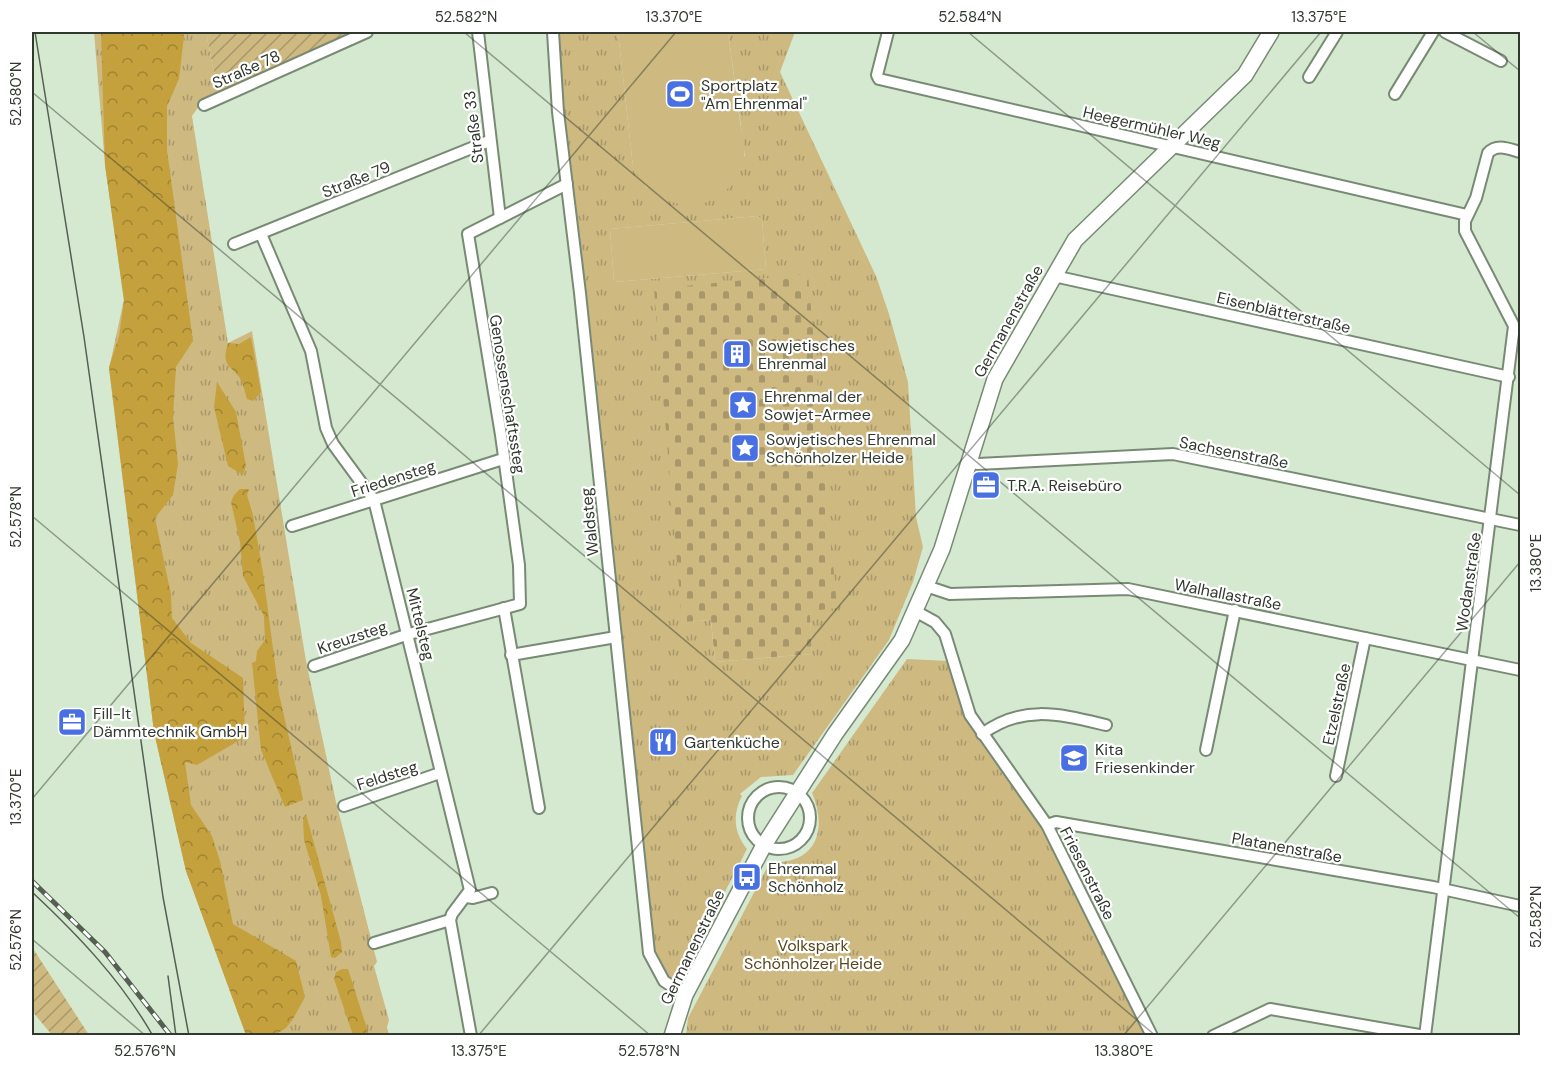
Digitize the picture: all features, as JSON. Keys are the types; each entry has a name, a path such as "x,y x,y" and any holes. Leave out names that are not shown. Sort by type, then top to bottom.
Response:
{"main road":[{"name":"Germanenstraße","path":"672,1035 685,995 764,845 796,793 889,659 915,611 942,549 995,379 1075,240 1245,75 1271,32"}],"street":[{"name":"Straße 78","path":"204,105 367,32"},
{"name":"Straße 33","path":"478,32 489,141 500,218"},
{"name":"Waldsteg","path":"553,32 556,90 649,953 664,981 685,995"},
{"name":"Heegermühler Weg","path":"888,32 877,75 879,80 1467,215"},
{"path":"1310,77 1337,32"},
{"path":"1395,94 1433,32"},
{"path":"1445,32 1501,61"},
{"name":"Straße 79","path":"234,244 489,141"},
{"path":"1467,215 1476,198 1488,153 1493,148 1500,147 1521,152"},
{"name":"Genossenschaftssteg","path":"504,608 520,604 522,587 468,234 567,184"},
{"name":"Wodanstraße","path":"1425,1035 1428,1030 1443,890 1514,326 1465,231 1467,215"},
{"name":"Mittelsteg","path":"261,234 311,351 326,428 333,444 374,500 409,634 440,774 471,890 466,897"},
{"name":"Eisenblätterstraße","path":"1054,276 1509,377"},
{"name":"Sachsenstraße","path":"968,462 978,464 1173,454 1521,525"},
{"name":"Friedensteg","path":"292,526 503,459"},
{"name":"Walhallastraße","path":"926,586 950,594 1128,589 1521,670"},
{"path":"504,608 539,808"},
{"name":"Kreuzsteg","path":"314,666 409,634 504,608"},
{"path":"1206,750 1235,610"},
{"name":"Friesenstraße","path":"915,611 935,622 945,633 963,697 982,734 1047,825 1152,1035"},
{"path":"511,655 616,637"},
{"name":"Etzelstraße","path":"1336,776 1365,638"},
{"path":"982,734 999,722 1024,714 1067,716 1106,725"},
{"name":"Feldsteg","path":"344,806 440,774"},
{"path":"775,788 796,793 809,812 809,821 802,837 796,843 780,849 764,845 757,839 748,824 750,806 755,798 775,788"},
{"name":"Platanenstraße","path":"1047,825 1056,822 1443,890 1521,906"},
{"path":"471,1035 450,920 466,897 473,898 492,893"},
{"path":"374,943 450,920"},
{"path":"1213,1035 1261,1012 1280,1009 1425,1035"}],"green space":[{"path":"94,32 206,32 218,94 204,99 192,116 228,343 252,331 306,661 336,802 377,962 374,966 389,1020 387,1027 389,1035 246,1035 186,871 154,732 109,369 124,299 105,165"},
{"path":"101,32 182,32 184,36 179,79 167,106 167,150 193,341 176,367 173,417 178,464 173,495 155,518 171,595 172,618 191,643 243,678 245,737 197,765 185,762 191,805 212,836 220,861 233,924 296,961 305,997 289,1025 278,1033 246,1035 186,871 154,732 109,367 119,336 124,301 105,165"},
{"path":"206,32 355,32 218,94"},
{"name":"Volkspark Schönholzer Heide","path":"547,32 618,32 633,167 647,188 745,156 728,32 795,32 780,72 876,276 908,382 916,517 923,547 913,582 889,640 793,775 761,777 740,794 742,796 737,810 736,824 739,837 747,849 677,985 665,975 652,948","holes":["758,216 762,220 766,269 614,282 610,229","810,611 812,654 715,662 711,620 683,622"]},
{"name":"Sportplatz \"Am Ehrenmal\"","path":"618,32 728,32 744,158 736,179 713,200 692,205 665,200 647,187 633,167"},
{"path":"758,216 762,220 766,269 614,282 610,229"},
{"name":"Sowjetisches Ehrenmal Schönholzer Heide","path":"808,274 837,608 810,611 812,654 715,662 711,620 682,622 654,289"},
{"path":"251,337 261,392 253,401 247,399 241,380 226,362 228,343 239,344"},
{"path":"217,382 236,412 246,466 243,475 228,466 214,407"},
{"path":"240,489 249,489 247,495 253,515 263,573 279,694 303,800 285,807 261,750 252,663 256,661 257,651 265,640 264,616 243,576 240,542 231,502"},
{"name":"Volkspark Schönholzer Heide","path":"907,659 948,661 966,720 1040,821 1146,1035 686,1036 688,1018 770,862 798,858 808,851 818,832 819,820 812,793"},
{"path":"306,814 341,942 342,952 335,958 331,957 321,896 304,840 303,818"},
{"path":"32,947 89,1035 52,1035 32,1011"},
{"path":"348,969 369,1035 353,1035 334,979 336,972"}],"tram line":[{"path":"35,32 84,337 163,897 189,1036"},
{"path":"32,892 98,959 127,996 153,1036"},
{"path":"168,976 176,1036"}],"railway":[{"path":"32,881 105,952 171,1036"}],"place":[{"name":"Sportplatz \"Am Ehrenmal\"","path":"680,94"},
{"name":"Sowjetisches Ehrenmal","path":"737,354"},
{"name":"Ehrenmal der Sowjet-Armee","path":"743,405"},
{"name":"Sowjetisches Ehrenmal Schönholzer Heide","path":"745,448"},
{"name":"T.R.A. Reisebüro","path":"986,485"},
{"name":"Fill-It Dämmtechnik GmbH","path":"72,722"},
{"name":"Gartenküche","path":"663,742"},
{"name":"Kita Friesenkinder","path":"1074,758"},
{"name":"Ehrenmal Schönholz","path":"747,877"}]}
